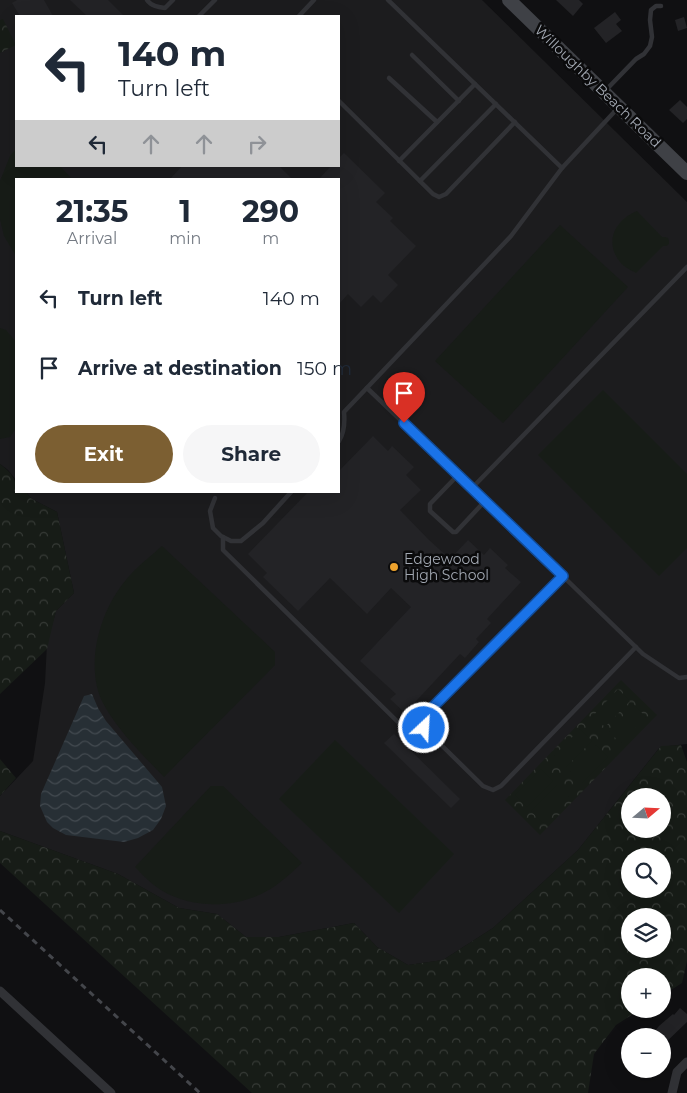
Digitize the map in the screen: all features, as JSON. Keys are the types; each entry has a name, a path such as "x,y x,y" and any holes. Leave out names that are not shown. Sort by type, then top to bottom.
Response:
{"street":[{"name":"Willoughby Beach Road","path":"510,0 687,173"},
{"path":"0,991 111,1093"},
{"path":"672,1093 677,1072 687,1062"}],"lane":[{"path":"147,0 157,7 165,8 173,0"},
{"path":"200,15 215,0"},
{"path":"300,15 314,0"},
{"path":"388,0 562,168"},
{"path":"604,92 650,46 652,37 651,10 656,6 661,6"},
{"path":"412,55 459,100"},
{"path":"389,78 437,122"},
{"path":"399,161 475,84"},
{"path":"340,103 433,194 439,197 446,194 515,122"},
{"path":"420,181 496,104"},
{"path":"340,440 345,420 344,412 511,236 562,168 620,107"},
{"path":"472,488 687,267"},
{"path":"366,388 643,654 679,678 687,677"},
{"path":"340,410 344,412"},
{"path":"458,475 430,504 430,511 456,532 484,500"},
{"path":"215,498 210,511 213,528 231,541 241,541 263,523 290,493"},
{"path":"223,537 223,550 402,726 424,725"},
{"path":"563,576 425,715 424,728 482,786 493,790 501,786 636,646"}],"shaded area":[{"path":"0,0 482,0 687,202 687,744 660,747 627,788 621,788 621,796 578,850 493,928 443,960 408,965 377,947 354,923 279,937 246,937 217,914 179,908 118,874 0,831 0,796 33,761 45,683 47,643 56,611 74,593 57,512 32,499 27,493 340,493 340,178 15,178 15,479 0,464"}],"green space":[{"path":"3,19 15,46 0,53 0,20"},
{"path":"15,150 15,167 61,167 71,178 15,178 15,254 4,236 0,219 0,181 10,156"},
{"path":"637,211 662,237 668,238 669,244 663,246 636,273 620,262 615,254 613,239 614,232 623,220"},
{"path":"560,225 628,287 503,423 435,361"},
{"path":"0,328 6,330 15,341 15,430 10,437 0,439"},
{"path":"603,390 687,474 687,548 659,576 538,455"},
{"path":"0,464 12,476 15,482 15,493 27,493 32,499 57,512 74,593 56,611 47,649 0,694"},
{"path":"162,546 275,652 275,665 164,777 131,742 109,713 97,688 95,672 98,639 102,622 109,607 117,592 130,575"},
{"path":"621,680 657,715 540,835 505,800"},
{"path":"618,689 630,701 605,727 593,716"},
{"path":"634,705 646,717 621,743 609,732"},
{"path":"580,729 592,741 566,767 554,756"},
{"path":"335,740 454,854 399,913 279,799"},
{"path":"596,745 608,757 582,783 570,772"},
{"path":"681,745 687,762 687,961 682,983 671,990 671,968 621,968 621,1018 627,1018 616,1025 594,1054 588,1093 252,1093 0,863 0,831 118,874 179,908 217,914 246,937 279,937 354,923 377,947 408,965 443,960 493,928 578,850 621,796 621,838 671,838 671,788 627,788 661,746"},
{"path":"0,759 16,778 0,796"},
{"path":"541,769 553,781 527,807 515,795"},
{"path":"557,785 569,796 543,823 531,811"},
{"path":"211,786 223,786 302,863 279,883 262,893 248,899 219,904 204,904 174,897 150,882 135,867"}],"water":[{"path":"92,694 106,721 162,787 166,806 161,819 153,830 138,838 124,842 66,835 53,828 47,822 40,806 41,794 84,696"}],"building":[{"path":"17,0 44,0 52,15 19,15 12,3"},
{"path":"70,0 108,0 123,15 86,15"},
{"path":"556,0 579,0 583,4 573,16"},
{"path":"615,12 621,20 616,24 622,31 606,43 594,28"},
{"path":"684,17 687,28 678,31 675,20"},
{"path":"680,100 687,107 687,119 683,123 669,110"},
{"path":"344,153 385,193 376,202 393,218 390,221 416,246 388,275 398,285 381,303 373,295 361,307 348,294 340,303 340,178 320,178 330,167 340,167 340,157"},
{"path":"181,167 280,167 291,178 171,178"},
{"name":"Edgewood High School","path":"373,436 388,451 392,446 414,467 406,475 421,490 400,510 450,559 468,540 484,555 490,548 508,565 505,568 521,582 487,619 491,623 476,639 479,642 465,658 460,654 405,713 390,699 396,694 360,661 411,607 391,588 367,614 330,578 298,611 263,577 267,573 248,554 307,493 340,493 340,470"},
{"path":"394,734 460,799 451,808 384,743"},
{"path":"680,1008 687,1014 687,1022 671,1037 671,1028 657,1028"}],"railway":[{"path":"0,910 200,1093"}],"place":[{"name":"Edgewood High School","path":"394,567"}],"route":[{"path":"404,423 563,576 425,715 424,728"}]}
